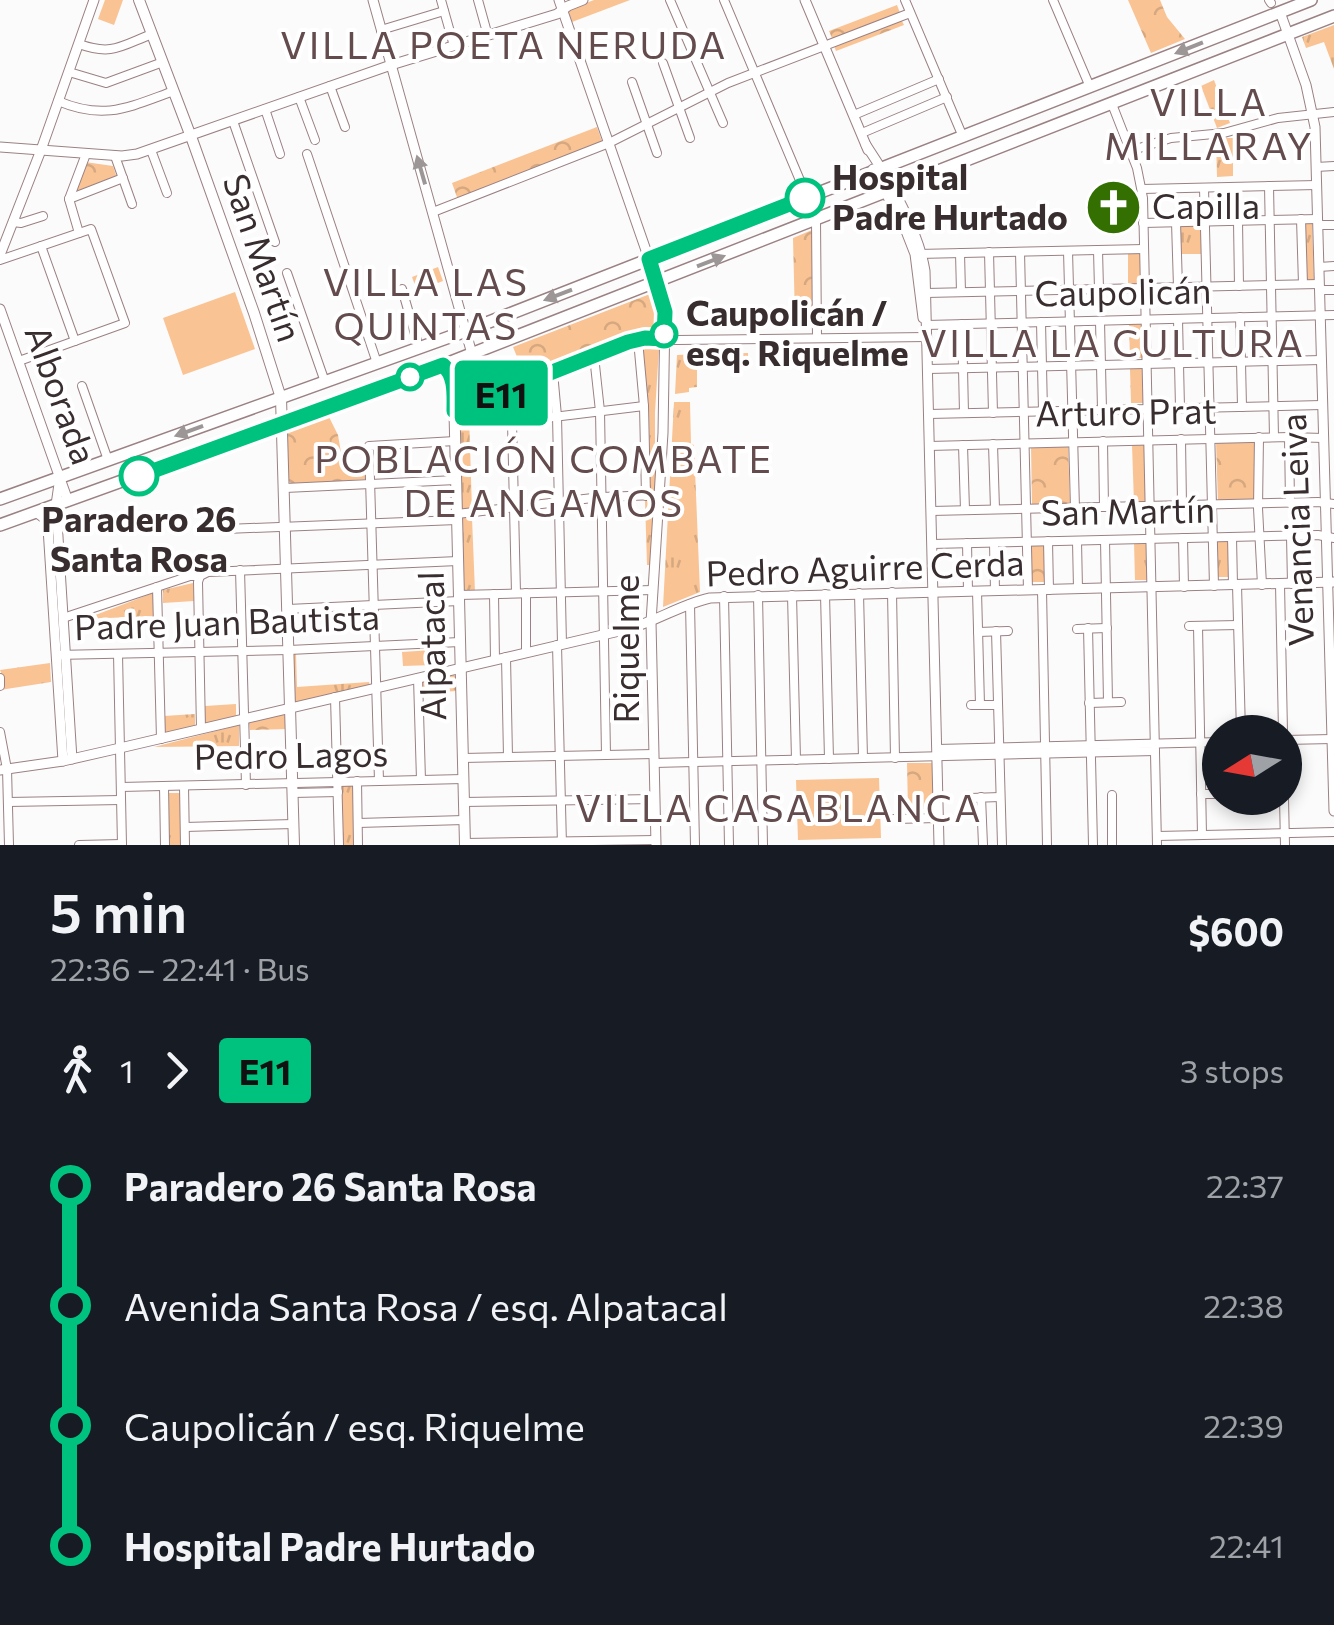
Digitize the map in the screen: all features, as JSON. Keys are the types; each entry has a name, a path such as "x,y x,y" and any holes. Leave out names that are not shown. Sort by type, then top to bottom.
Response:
{"main road":[{"name":"San Martín","path":"139,0 191,136 281,398 294,845"},
{"path":"0,499 466,331 1090,87 1273,5 1311,0"},
{"path":"0,526 472,354 1334,16"},
{"path":"443,365 450,373 454,392"},
{"name":"Alpatacal","path":"454,392 464,844"}],"street":[{"path":"0,258 94,0"},
{"path":"441,0 454,46"},
{"path":"478,0 488,36"},
{"path":"0,147 132,155 392,65 557,14 560,5 583,0"},
{"path":"670,0 723,123"},
{"path":"724,0 807,198"},
{"path":"805,0 918,254 926,293 939,845"},
{"path":"905,0 963,136"},
{"path":"1052,0 1090,87"},
{"path":"376,1 472,354"},
{"name":"Riquelme","path":"560,5 665,312 664,408 652,496"},
{"name":"Venancia Leiva","path":"1273,5 1288,34 1314,115 1329,470 1334,811"},
{"path":"381,30 444,11"},
{"path":"433,212 609,143 754,72 910,12"},
{"path":"79,44 107,51 152,34"},
{"path":"68,72 106,83 163,62"},
{"path":"663,63 690,138"},
{"path":"854,115 939,79"},
{"path":"632,82 657,153"},
{"path":"330,86 345,127"},
{"path":"58,101 78,109 113,112 174,91"},
{"path":"300,97 315,140"},
{"path":"862,133 947,97"},
{"path":"1112,104 1142,189 1157,841 1334,832"},
{"path":"265,109 280,154"},
{"path":"1130,151 1171,138 1230,132 1278,118 1334,112"},
{"path":"233,121 275,242"},
{"path":"151,150 168,193"},
{"path":"80,233 69,198 86,154"},
{"path":"307,154 377,364"},
{"path":"115,156 132,204"},
{"path":"1316,167 1334,166"},
{"path":"69,198 123,178"},
{"path":"1142,189 1317,185"},
{"path":"1269,186 1274,437"},
{"path":"1204,188 1214,586"},
{"path":"13,222 43,216"},
{"path":"1143,223 1301,219 1334,224"},
{"path":"1301,219 1302,284"},
{"path":"816,220 817,338"},
{"path":"1238,221 1239,286"},
{"path":"1176,222 1178,288"},
{"path":"0,258 90,229 124,323 18,361"},
{"path":"41,246 75,341"},
{"path":"918,254 1144,249"},
{"path":"1098,250 1099,289"},
{"path":"1068,251 1074,508"},
{"path":"989,252 993,413"},
{"path":"1020,252 1028,590"},
{"path":"960,253 961,292"},
{"path":"918,254 921,313 926,325"},
{"path":"1319,266 1334,266"},
{"path":"287,274 325,382"},
{"path":"926,293 1302,284 1334,290"},
{"path":"402,290 419,348"},
{"name":"Alborada","path":"0,309 60,477 57,598"},
{"name":"Caupolicán","path":"926,325 1334,315"},
{"path":"1240,317 1242,407"},
{"path":"1178,319 1180,408"},
{"path":"1100,321 1102,410"},
{"path":"1041,322 1044,412"},
{"path":"962,324 964,413"},
{"path":"454,411 638,340 927,337"},
{"name":"Riquelme","path":"638,340 652,496 656,842"},
{"path":"928,369 1272,361 1324,353"},
{"name":"Alpatacal","path":"454,392 472,354"},
{"path":"594,356 600,411 606,755"},
{"path":"553,372 561,592 562,843"},
{"path":"82,386 108,460"},
{"path":"509,390 526,652"},
{"path":"512,422 644,406"},
{"path":"929,414 1326,407"},
{"name":"Arturo Prat","path":"930,446 1327,436"},
{"path":"1288,437 1290,503"},
{"path":"1258,438 1262,585"},
{"path":"379,781 369,446 455,440"},
{"path":"1181,440 1182,506"},
{"path":"1102,442 1104,507"},
{"path":"993,444 994,509"},
{"path":"963,445 964,510"},
{"path":"285,488 456,480"},
{"path":"33,486 62,503"},
{"path":"226,529 371,524 457,517 559,501 652,496"},
{"path":"931,511 1329,503"},
{"path":"36,512 48,525 57,598 67,760"},
{"path":"1291,536 1292,584"},
{"path":"1232,537 1241,715"},
{"name":"San Martín","path":"932,544 1330,537"},
{"path":"1183,538 1184,586"},
{"path":"1105,540 1108,702"},
{"path":"1047,845 1048,541"},
{"path":"1077,541 1078,589"},
{"path":"994,542 995,591"},
{"path":"968,543 978,632 975,705 998,705"},
{"path":"63,618 205,573 458,561"},
{"path":"240,570 246,784"},
{"path":"200,576 201,730"},
{"name":"Pedro Aguirre Cerda","path":"4,770 201,730 604,634 724,596 1330,583"},
{"path":"1280,584 1283,715"},
{"path":"157,586 160,739"},
{"path":"288,609 494,594 653,590"},
{"path":"892,592 895,758"},
{"path":"859,593 863,758"},
{"path":"494,594 508,757"},
{"path":"792,594 796,760"},
{"path":"825,594 829,759"},
{"path":"724,596 730,845"},
{"path":"758,596 763,845"},
{"path":"57,598 63,618 61,655"},
{"path":"690,604 695,845"},
{"path":"1202,836 1193,626 1238,625"},
{"path":"1088,628 1093,845"},
{"path":"1077,629 1106,628"},
{"path":"996,631 1002,845"},
{"path":"978,632 1008,631"},
{"name":"Padre Juan Bautista","path":"61,655 460,642"},
{"path":"78,845 122,845 118,654"},
{"path":"418,678 421,780"},
{"path":"335,697 339,845"},
{"path":"1090,703 1121,702"},
{"path":"0,732 9,845"},
{"path":"1302,740 1332,739"},
{"path":"462,758 606,755 728,762 1155,747 1200,742"},
{"name":"Pedro Lagos","path":"121,787 337,787 357,781 463,779"},
{"path":"357,781 358,845"},
{"path":"164,786 166,845"},
{"path":"184,786 185,845"},
{"path":"1092,795 1116,794 1112,845"},
{"path":"971,798 1000,797"},
{"path":"464,802 655,798"},
{"path":"982,798 983,845"},
{"path":"8,802 121,800"},
{"path":"1284,815 1285,845"},
{"path":"894,819 938,818"},
{"path":"358,823 464,820"},
{"path":"184,827 294,824"},
{"path":"464,844 656,842"}],"green space":[{"path":"105,0 123,0 114,25 98,19"},
{"path":"594,0 630,0 572,22 568,10"},
{"path":"1128,0 1160,0 1167,17 1185,39 1151,53"},
{"path":"897,5 900,13 832,38 829,31"},
{"path":"901,19 904,25 836,51 833,43"},
{"path":"1334,25 1334,69 1324,42 1306,48 1302,37"},
{"path":"1214,80 1230,123 1217,128 1201,86"},
{"path":"597,127 603,144 458,200 452,183"},
{"path":"1216,138 1233,138 1233,176 1217,177"},
{"path":"85,162 113,166 117,178 73,196"},
{"path":"1303,222 1312,222 1314,281 1304,281"},
{"path":"1201,225 1201,254 1180,254 1180,226"},
{"path":"812,230 812,319 795,319 793,238"},
{"path":"1140,253 1141,285 1128,286 1128,254"},
{"path":"438,267 443,281 417,291 412,277"},
{"path":"235,292 255,349 183,375 163,318"},
{"path":"650,294 658,316 656,334 628,339 526,379 513,347"},
{"path":"1129,324 1142,324 1143,358 1130,358"},
{"path":"656,342 659,348 655,491 650,491 649,409 642,343"},
{"path":"748,353 748,366 707,367 707,354"},
{"path":"697,354 697,387 675,394 677,355"},
{"path":"479,359 493,394 459,406 458,391 472,362"},
{"path":"1130,369 1143,369 1145,403 1131,403"},
{"path":"674,402 690,402 700,592 663,607"},
{"path":"469,414 472,511 461,513 458,417"},
{"path":"328,415 338,435 343,464 358,476 366,474 365,479 291,485 286,430"},
{"path":"326,430 331,444 307,452 302,438"},
{"path":"1254,441 1256,502 1218,503 1216,442"},
{"path":"1145,444 1146,503 1134,503 1132,445"},
{"path":"1068,445 1070,503 1032,504 1031,446"},
{"path":"645,500 655,500 651,565 647,565"},
{"path":"460,518 472,518 475,592 463,593"},
{"path":"1217,539 1231,539 1231,577 1217,577"},
{"path":"1148,541 1149,580 1135,580 1134,542"},
{"path":"1031,544 1047,544 1047,582 1031,582"},
{"path":"193,583 194,601 163,603 163,590"},
{"path":"153,593 154,616 85,619"},
{"path":"432,650 433,665 403,666 402,652"},
{"path":"292,653 296,653 297,687 369,682 370,686 293,703"},
{"path":"50,663 51,682 0,690 0,670"},
{"path":"454,675 457,691 422,693 422,682"},
{"path":"236,704 236,717 205,724 205,706"},
{"path":"195,714 195,727 165,734 164,716"},
{"path":"284,714 287,729 250,730 249,723"},
{"path":"239,725 239,746 154,747"},
{"path":"907,763 934,763 935,809 908,810"},
{"path":"879,778 881,838 798,840 796,780"},
{"path":"355,785 356,845 341,845 340,786"},
{"path":"166,793 182,793 182,845 167,845"}],"bus line":[{"name":"E11","path":"139,476 443,365 453,382 454,411 628,342 664,339 665,312 649,259 805,198"}],"place":[{"name":"Hospital Padre Hurtado","path":"805,198"},
{"name":"Capilla","path":"1113,207"},
{"name":"Caupolicán / esq. Riquelme","path":"664,334"},
{"name":"Paradero 26 Santa Rosa","path":"139,476"}],"district":[{"name":"VILLA POETA NERUDA","path":"504,46"},
{"name":"VILLA MILLARAY","path":"1209,125"},
{"name":"VILLA LAS QUINTAS","path":"426,305"},
{"name":"VILLA LA CULTURA","path":"1113,344"},
{"name":"POBLACIÓN COMBATE DE ANGAMOS","path":"544,482"},
{"name":"VILLA CASABLANCA","path":"779,809"}]}
